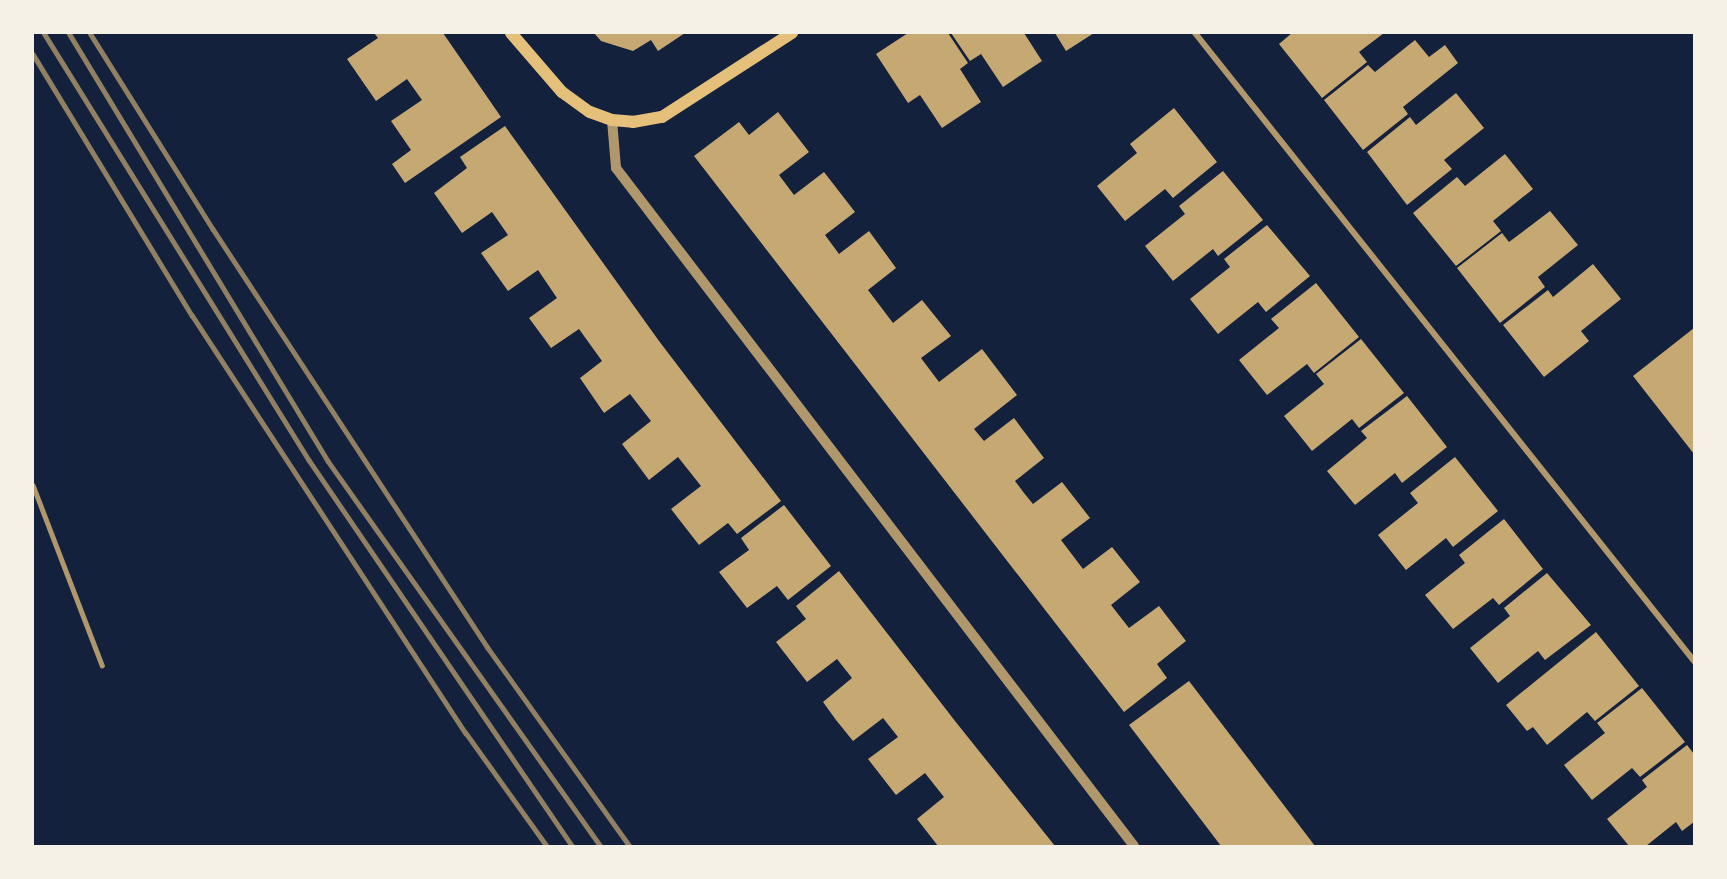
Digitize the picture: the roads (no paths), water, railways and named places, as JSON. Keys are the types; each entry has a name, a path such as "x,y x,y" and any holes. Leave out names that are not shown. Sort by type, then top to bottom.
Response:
{"main road":[{"path":"511,33 562,92 590,112 612,120 633,122 662,117 792,33"}],"street":[{"path":"1195,33 1694,660"},
{"path":"612,120 616,168 1134,846"}],"lane":[{"path":"33,485 102,665"}],"railway":[{"path":"44,33 309,460 572,846"},
{"path":"69,33 328,461 601,846"},
{"path":"90,33 213,229 488,648 630,846"},
{"path":"33,54 192,315 466,733 547,846"}]}
